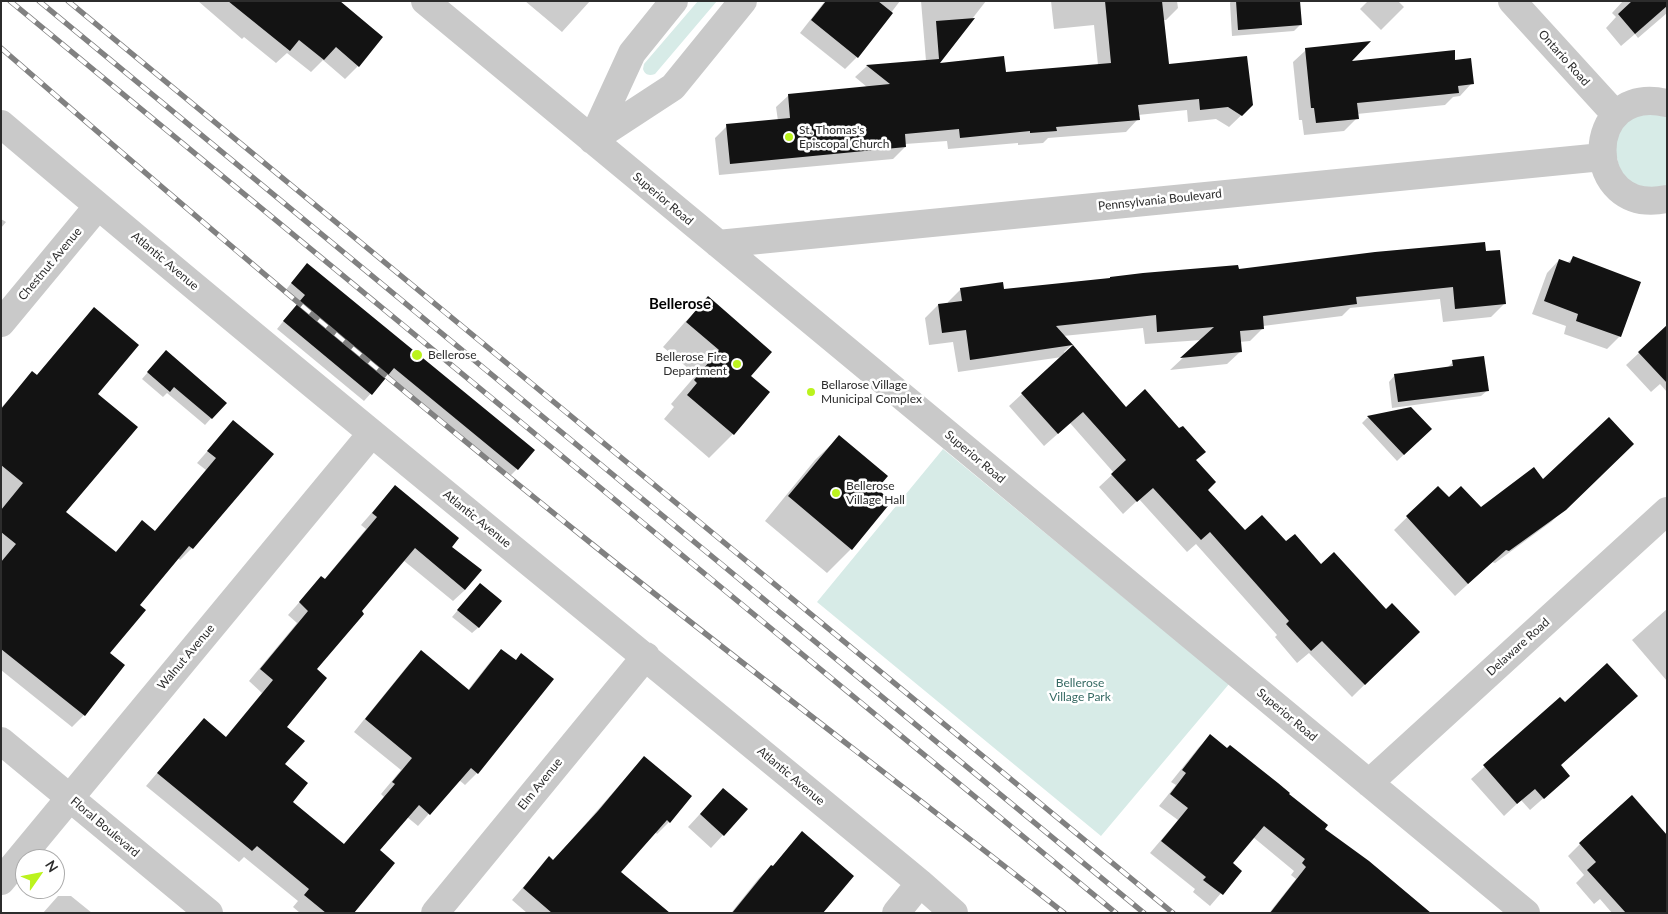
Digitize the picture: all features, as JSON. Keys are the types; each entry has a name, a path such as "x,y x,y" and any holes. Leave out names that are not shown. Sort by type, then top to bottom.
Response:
{"street":[{"name":"Superior Road","path":"424,1 1526,913"},
{"path":"458,1 459,30"},
{"path":"592,140 632,52 674,1"},
{"path":"592,140 673,87 743,1"},
{"name":"Ontario Road","path":"1512,1 1616,115"},
{"path":"1667,103 1653,100 1639,102 1627,107 1616,115 1607,128 1602,141 1602,157 1606,171 1614,184 1626,194 1640,200 1655,201 1667,198"},
{"name":"Atlantic Avenue","path":"1,124 372,433 646,656 954,913"},
{"name":"Pennsylvania Boulevard","path":"718,244 1602,157"},
{"name":"Chestnut Avenue","path":"1,323 98,206"},
{"name":"Walnut Avenue","path":"1,881 372,433"},
{"name":"Delaware Road","path":"1369,783 1667,511"},
{"name":"Elm Avenue","path":"435,913 646,656"},
{"name":"Floral Boulevard","path":"1,741 209,913"},
{"path":"896,913 920,883"}],"green space":[{"path":"698,1 717,1 655,74 646,74 643,69 644,64"},
{"path":"1639,113 1667,114 1667,189 1658,192 1622,179 1613,141 1618,129"},
{"name":"Bellerose Village Park","path":"943,449 1229,684 1101,836 817,602"}],"building":[{"path":"228,1 340,1 383,37 359,67 336,47 324,60 299,40 290,51"},
{"path":"826,1 878,1 893,13 858,58 811,20"},
{"path":"1105,1 1162,1 1169,64 1247,56 1253,105 1242,116 1228,107 1200,110 1199,99 1138,105 1140,120 1056,127 1057,131 1030,133 1030,131 960,138 959,129 905,134 906,147 730,164 726,124 790,118 788,94 890,84 866,65 939,59 936,21 975,18 940,63 1004,56 1006,72 1111,63"},
{"path":"1236,1 1300,1 1302,25 1238,30"},
{"path":"1632,1 1667,1 1667,6 1635,34 1618,14"},
{"path":"1371,41 1352,61 1455,50 1455,60 1471,58 1474,84 1458,86 1459,93 1357,103 1359,119 1316,123 1314,108 1311,108 1305,48"},
{"path":"1485,242 1486,251 1500,250 1506,304 1455,309 1453,287 1356,297 1357,304 1263,316 1264,329 1240,331 1242,352 1180,358 1214,327 1157,332 1156,315 1056,326 1073,345 970,360 966,330 942,333 938,304 962,301 960,288 1003,282 1004,289 1143,273 1238,265 1239,269 1375,252"},
{"path":"1573,256 1641,282 1621,337 1576,321 1578,314 1544,301 1559,259 1570,263"},
{"name":"Bellerose","path":"307,263 535,450 518,470 394,368 372,395 283,321 305,295 291,283"},
{"name":"Bellerose Fire Department","path":"708,296 772,352 751,376 770,392 734,435 687,395 697,383 694,380 719,350 686,322"},
{"path":"94,307 139,345 98,394 138,427 66,512 116,552 142,520 155,531 216,458 207,451 233,420 274,454 193,549 189,546 140,605 146,610 110,653 125,665 85,716 1,649 1,562 16,544 1,532 1,510 23,483 1,465 1,409 32,371 37,375"},
{"path":"1667,325 1667,383 1638,352"},
{"path":"1073,345 1126,407 1145,389 1179,428 1183,426 1206,452 1196,460 1216,482 1208,490 1245,530 1262,515 1286,541 1295,534 1321,564 1334,552 1386,609 1392,603 1420,632 1365,685 1322,641 1311,651 1286,624 1289,621 1210,532 1201,540 1153,488 1137,502 1111,474 1126,460 1083,412 1058,434 1021,393"},
{"path":"166,350 227,403 212,419 174,387 170,392 147,372"},
{"path":"1484,356 1489,391 1398,402 1394,374 1453,366 1452,360"},
{"path":"1411,407 1432,429 1404,455 1367,416"},
{"path":"1609,417 1634,444 1566,510 1509,551 1506,550 1468,584 1406,516 1438,486 1449,497 1461,486 1481,507 1534,467 1543,479"},
{"name":"Bellerose Village Hall","path":"839,435 888,476 877,489 892,501 852,550 788,496"},
{"path":"395,485 459,538 452,547 482,570 465,590 415,548 362,611 364,614 317,669 327,678 287,727 305,741 285,764 308,783 293,802 344,844 395,784 392,782 412,758 365,719 421,650 469,690 501,649 516,660 521,653 554,679 478,774 471,768 430,815 419,805 380,850 395,863 354,913 326,913 304,895 309,889 257,846 252,851 157,773 204,718 226,737 273,680 260,669 308,611 299,602 321,576 325,579 377,517 372,513"},
{"path":"480,583 502,601 479,628 457,610"},
{"path":"1607,663 1638,696 1561,765 1570,776 1544,799 1535,789 1517,804 1483,765 1560,697 1565,702"},
{"path":"1210,734 1227,748 1230,745 1278,783 1328,825 1325,829 1369,861 1431,913 1270,913 1306,867 1302,863 1305,859 1264,826 1233,863 1242,871 1223,895 1203,880 1206,877 1161,841 1188,808 1170,794 1186,773 1182,770"},
{"path":"644,756 692,796 670,823 667,820 621,872 670,913 552,913 523,888 549,856 553,860 598,811"},
{"path":"723,788 748,809 724,836 700,814"},
{"path":"1632,795 1667,835 1667,913 1626,913 1587,870 1596,862 1579,843"},
{"path":"802,831 854,876 823,913 732,913 771,865 773,866"}],"railway":[{"path":"10,1 1116,913"},
{"path":"39,1 1144,913"},
{"path":"68,1 1173,913"},
{"path":"1,48 294,299 442,422 709,637 1064,913"}],"place":[{"name":"St. Thomas's Episcopal Church","path":"789,137"},
{"name":"Bellerose","path":"417,355"},
{"name":"Bellerose Fire Department","path":"737,364"},
{"name":"Bellarose Village Municipal Complex","path":"811,392"},
{"name":"Bellerose Village Hall","path":"836,493"}],"district":[{"name":"Bellerose","path":"680,304"}]}
